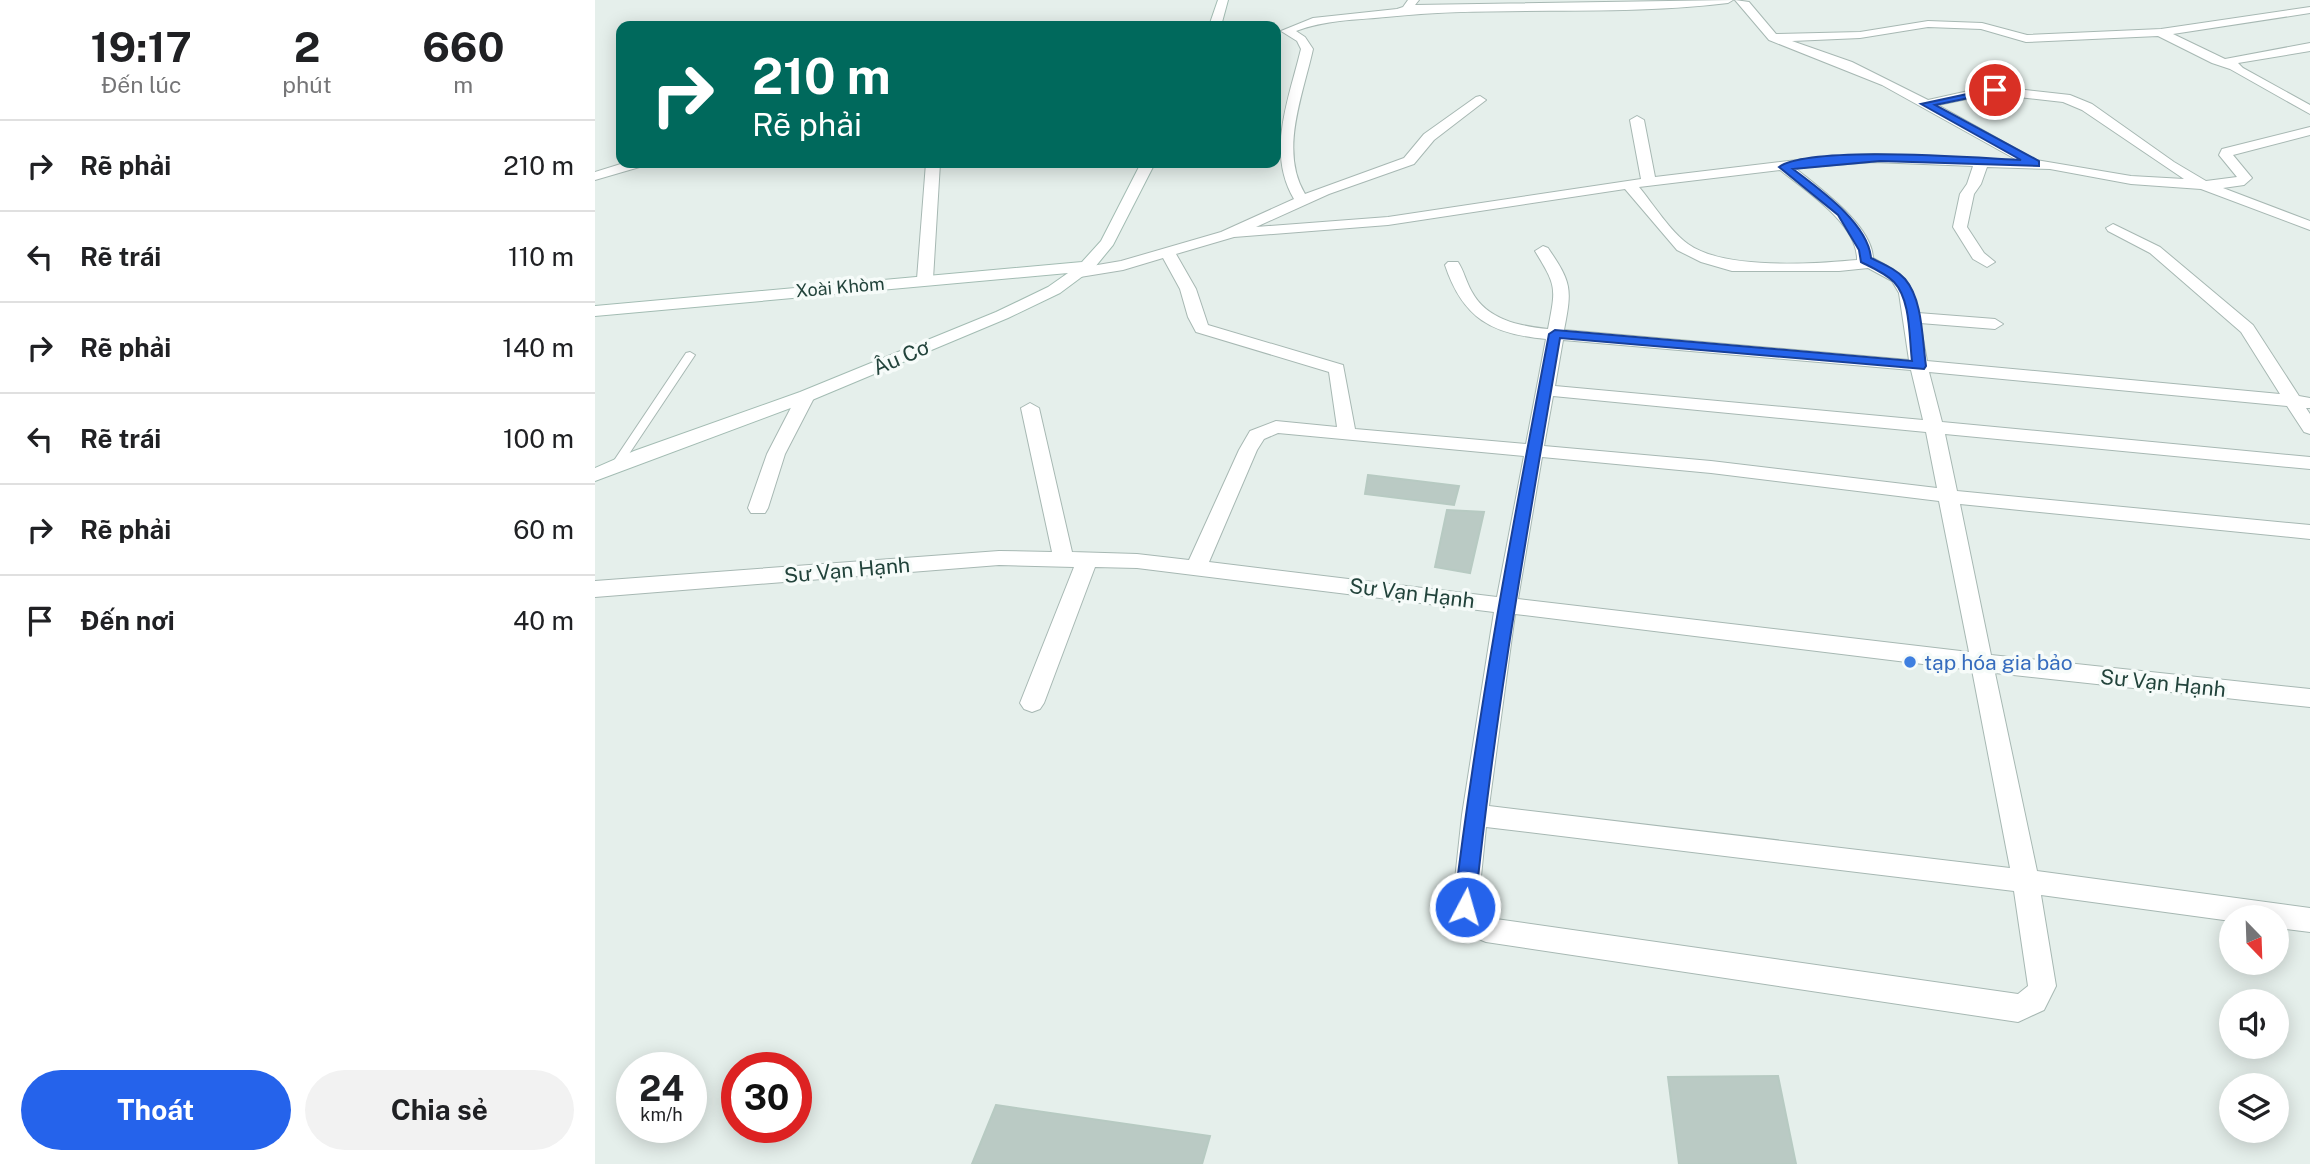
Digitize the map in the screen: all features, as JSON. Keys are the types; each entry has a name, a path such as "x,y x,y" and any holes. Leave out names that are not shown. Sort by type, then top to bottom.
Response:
{"street":[{"path":"1217,21 1223,0"},
{"path":"1282,34 1309,22 1411,4 1678,6 1728,0"},
{"path":"1740,0 1748,5 1765,32 1773,38 1848,65 2035,164"},
{"path":"2283,0 2310,10"},
{"path":"1773,38 1860,35 1928,24 1982,26 2019,38 2163,32 2310,10"},
{"path":"2163,32 2216,60 2234,66"},
{"path":"1282,34 1301,38 1307,49 1281,141 1292,184 1302,201"},
{"path":"2310,47 2230,61 2239,71 2310,110"},
{"path":"1926,104 1991,90 2067,98 2087,107 2169,165 2203,185 2310,226"},
{"path":"1235,233 1275,211 1363,175 1409,161 1429,137 1480,100"},
{"path":"1637,120 1649,182"},
{"path":"1235,233 1388,221 1649,182 1822,161 1880,158 2035,164 2131,180 2203,185 2245,179 2227,157 2227,152 2310,131"},
{"path":"1981,163 1974,184 1967,194 1960,227 1978,256 1987,262"},
{"path":"1543,251 1561,281 1562,298 1506,605 1475,815 1465,907 1474,924 1486,930 2018,1008 2031,1004 2039,997 2042,986 2026,881 1934,426 1919,366 1907,293 1900,281 1889,272 1865,260 1865,250 1842,213 1785,167"},
{"path":"595,176 621,168"},
{"path":"925,279 933,168"},
{"name":"Âu Cơ","path":"595,475 617,464 806,396 1002,315 1053,290 1082,270 1108,242 1145,168"},
{"path":"1629,185 1682,247 1706,259 1733,266 1839,267 1870,263"},
{"path":"2113,228 2155,250 2235,318 2256,340 2303,402 2310,428"},
{"name":"Xoài Khòm","path":"595,311 925,279 1082,270 1123,265 1235,233"},
{"path":"1168,253 1188,289 1202,328 1336,369 1347,435"},
{"path":"1454,265 1462,293 1479,313 1514,331 2303,402"},
{"path":"1913,317 1995,324"},
{"path":"1546,390 2310,463"},
{"path":"758,508 776,454 806,396"},
{"path":"1030,408 1063,557"},
{"path":"1196,568 1257,435 1276,427 1711,467 1947,496 2310,532"},
{"name":"Sư Vạn Hạnh","path":"595,589 999,558 1088,558 1196,568 2153,683 2310,698"},
{"path":"1032,703 1088,558"},
{"path":"1475,815 2026,881 2310,920"}],"lane":[{"path":"617,464 689,355"}],"building":[{"path":"1368,475 1459,486 1454,505 1365,494"},
{"path":"1447,510 1484,512 1470,573 1435,567"},
{"path":"1778,1076 1796,1164 1679,1164 1668,1077"},
{"path":"996,1105 1210,1136 1202,1164 972,1164"}],"place":[{"name":"tạp hóa gia bảo","path":"1910,662"}],"route":[{"path":"1465,907 1475,815 1506,605 1536,451 1555,334 1919,366 1913,317 1907,293 1898,278 1865,260 1865,250 1842,213 1785,167 1822,161 1874,158 2035,164 1926,104 1995,90"}]}
